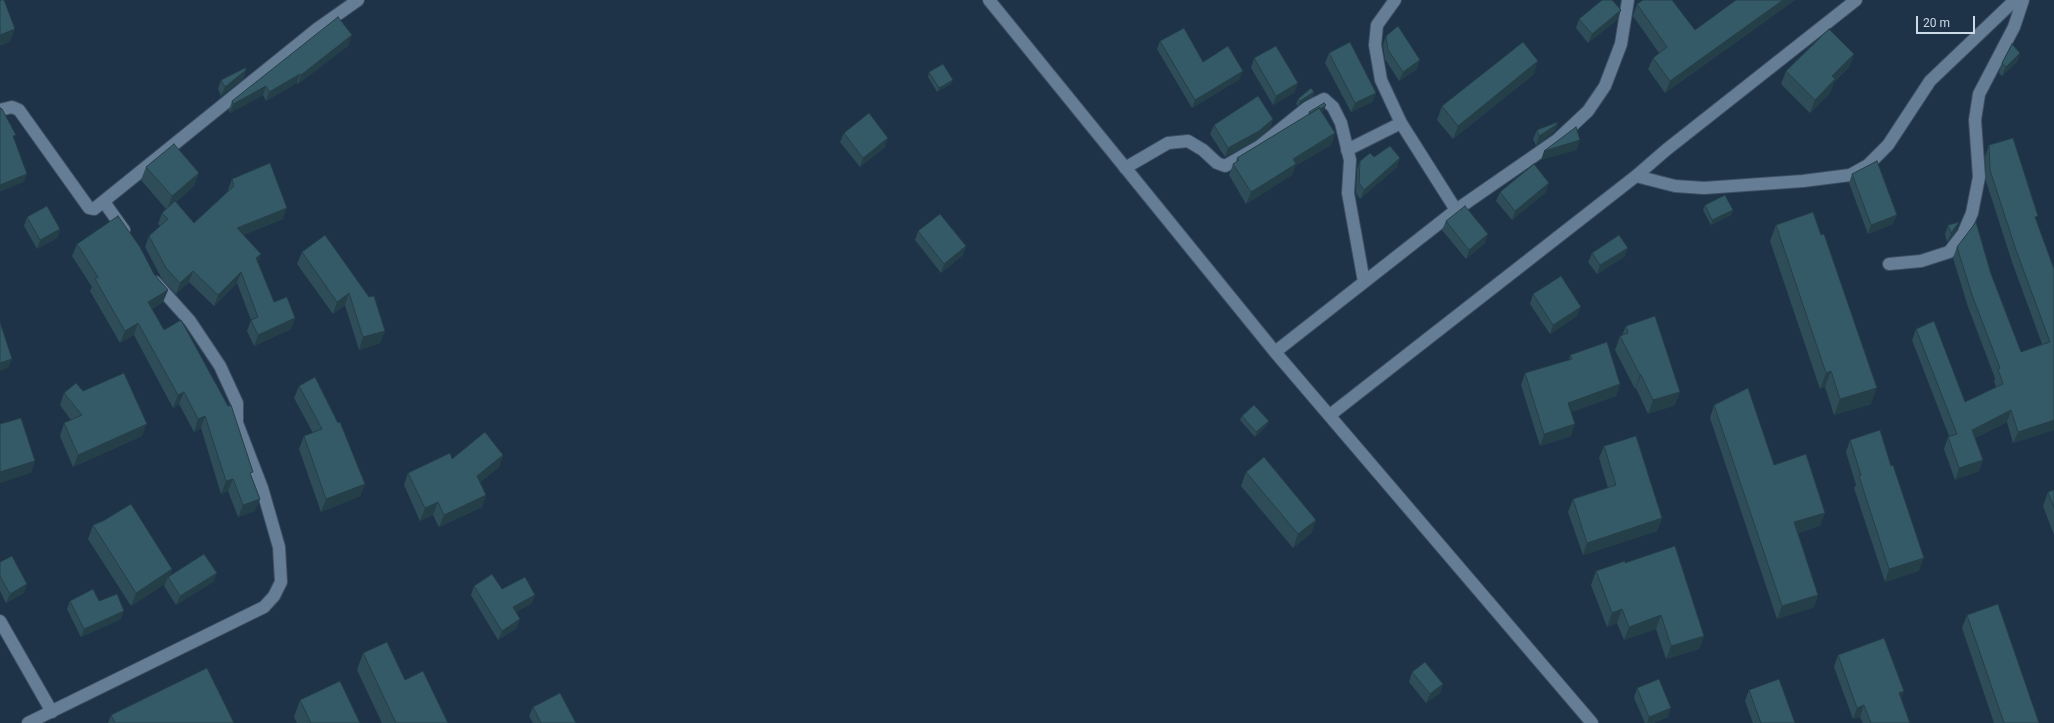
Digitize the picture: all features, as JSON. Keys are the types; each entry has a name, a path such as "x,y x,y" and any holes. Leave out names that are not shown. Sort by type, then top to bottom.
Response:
{"street":[{"path":"0,110 12,107 20,110 89,208 94,209 317,29 358,0"},
{"path":"989,0 1275,352 1592,723"},
{"path":"1395,0 1377,25 1375,45 1381,80 1401,123 1456,210"},
{"path":"1275,352 1456,210 1557,140 1588,111 1605,86 1621,44 1628,0"},
{"path":"1330,415 1636,176 1672,145 1856,0"},
{"path":"1636,176 1675,186 1704,188 1803,182 1850,175 1868,166 1888,145 1930,81 2015,0"},
{"path":"1889,264 1921,261 1949,252 1963,234 1972,212 1979,177 1979,153 1975,120 1979,94 2014,27 2023,0"},
{"path":"1125,168 1168,143 1188,141 1203,150 1217,163 1225,166 1260,146 1308,107 1324,99 1333,107 1341,123 1348,150 1350,160 1348,193 1364,282"},
{"path":"1348,150 1401,123"},
{"path":"104,202 129,238"},
{"path":"28,723 264,607 274,596 281,582 279,548 262,488 237,423 237,403 220,366 194,327 156,283 149,269"},
{"path":"0,621 52,712"}],"building":[{"path":"0,0 4,0 15,29 0,35"},
{"path":"1602,0 1612,0 1621,10 1592,34 1579,19"},
{"path":"1643,0 1672,0 1695,30 1736,0 1783,0 1670,81 1653,58 1667,47 1637,4"},
{"path":"338,17 352,35 301,75 300,74 269,92 266,86 233,104 232,101"},
{"path":"1398,26 1420,60 1403,72 1388,50 1386,36"},
{"path":"1184,28 1203,62 1228,46 1243,71 1195,100 1160,41"},
{"path":"1829,29 1854,54 1832,76 1835,79 1815,100 1786,71"},
{"path":"1350,42 1376,93 1355,103 1329,53"},
{"path":"1523,42 1538,61 1458,126 1442,106"},
{"path":"2012,44 2020,53 2006,67 2002,63"},
{"path":"1276,46 1298,83 1276,96 1254,58"},
{"path":"943,64 953,80 939,88 929,72"},
{"path":"245,68 246,70 225,87 221,80"},
{"path":"1311,88 1314,92 1300,101 1298,99"},
{"path":"1258,96 1273,119 1259,131 1228,148 1214,125"},
{"path":"1324,103 1326,105 1310,114 1309,112"},
{"path":"0,108 2,109 16,135 13,136 27,174 0,185"},
{"path":"1319,108 1335,133 1293,159 1296,164 1251,192 1233,164 1239,160 1237,158"},
{"path":"869,113 888,138 863,158 844,133"},
{"path":"1558,122 1556,125 1539,136 1537,130"},
{"path":"1576,127 1580,140 1544,151"},
{"path":"2013,138 2038,216 2035,217 2054,269 2054,420 2018,432 2011,410 1972,430 1983,460 1959,468 1948,437 1957,434 1916,329 1934,321 1965,402 2003,384 1998,369 2000,368 1972,295 1957,247 1976,222 1991,274 2021,352 2050,342 2016,250 1990,170 1989,145"},
{"path":"174,144 199,173 172,196 146,167"},
{"path":"1390,146 1400,158 1364,190 1359,183 1360,161 1370,153 1374,157"},
{"path":"1877,161 1897,215 1871,225 1852,174"},
{"path":"270,163 287,208 237,228 261,254 256,258 274,302 287,297 295,318 258,335 251,320 258,317 241,272 218,295 193,271 180,283 166,268 149,236 168,219 162,213 175,201 194,223 234,186 232,179"},
{"path":"1534,164 1549,183 1515,211 1500,192"},
{"path":"1725,195 1733,210 1712,220 1705,205"},
{"path":"47,206 60,229 40,240 27,217"},
{"path":"1465,206 1488,234 1469,250 1446,221"},
{"path":"1813,212 1821,235 1824,234 1877,388 1840,399 1831,371 1826,373 1776,225"},
{"path":"940,214 966,246 944,264 918,231"},
{"path":"118,216 140,247 154,274 168,290 148,302 164,330 181,320 228,406 231,405 253,472 250,473 260,499 243,505 233,479 226,481 205,416 198,419 184,392 178,395 138,323 125,331 95,279 98,277 77,244"},
{"path":"1959,222 1951,233 1948,225"},
{"path":"325,235 369,297 374,296 385,331 363,337 349,293 337,302 302,252"},
{"path":"1619,235 1628,248 1600,265 1592,253"},
{"path":"1561,276 1581,307 1553,325 1533,294"},
{"path":"1655,316 1680,392 1653,400 1620,336 1628,333 1626,326"},
{"path":"0,322 12,359 0,363"},
{"path":"1607,342 1620,384 1568,403 1575,424 1544,434 1525,373 1572,359 1570,355"},
{"path":"124,373 147,424 78,455 64,423 82,415 64,393 76,383 83,391"},
{"path":"315,377 338,423 340,422 365,484 326,499 304,436 322,429 299,386"},
{"path":"1748,388 1774,465 1806,454 1825,513 1794,522 1818,595 1782,606 1714,405"},
{"path":"1254,405 1269,421 1256,432 1242,416"},
{"path":"21,418 35,461 0,472 0,424"},
{"path":"1880,430 1891,466 1893,465 1924,558 1889,569 1859,476 1861,475 1850,440"},
{"path":"485,432 503,455 477,476 486,495 444,515 438,502 425,508 408,473 450,453 452,459"},
{"path":"1636,436 1662,518 1587,543 1573,499 1616,485 1604,446"},
{"path":"1264,457 1316,520 1298,534 1246,472"},
{"path":"2054,490 2054,508 2048,492"},
{"path":"131,504 172,569 136,593 93,525 103,521"},
{"path":"1675,546 1704,636 1671,646 1661,615 1629,627 1622,609 1612,613 1596,571"},
{"path":"204,554 217,573 180,596 168,577"},
{"path":"12,556 27,584 10,594 0,576 0,562"},
{"path":"492,574 502,589 525,577 535,595 513,607 520,619 502,631 474,586"},
{"path":"93,589 99,601 117,594 124,611 84,629 70,601"},
{"path":"1998,604 2039,723 2004,723 1967,615"},
{"path":"1884,638 1904,691 1899,693 1910,723 1871,723 1864,705 1857,708 1838,655"},
{"path":"387,642 405,680 423,671 448,723 396,723 363,653"},
{"path":"1425,662 1443,684 1430,694 1412,672"},
{"path":"207,668 234,723 115,723 111,715"},
{"path":"1659,679 1671,708 1649,717 1637,688"},
{"path":"1779,679 1795,723 1761,723 1749,690"},
{"path":"340,681 360,723 311,723 300,700"},
{"path":"560,693 576,723 541,723 533,707"}]}
